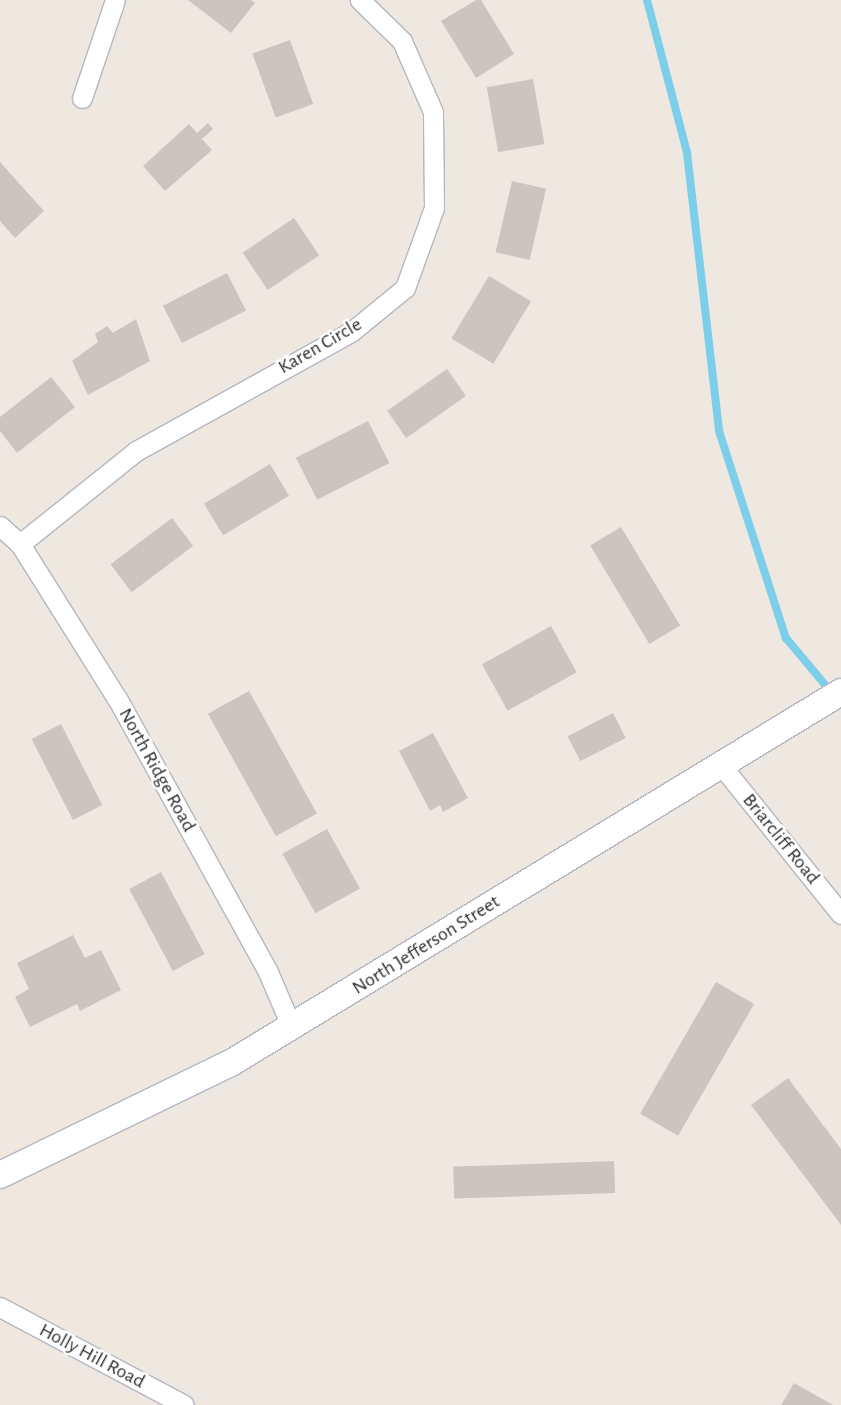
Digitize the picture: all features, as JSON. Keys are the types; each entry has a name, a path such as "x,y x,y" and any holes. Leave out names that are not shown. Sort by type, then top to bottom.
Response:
{"main road":[{"name":"North Jefferson Street","path":"0,1175 108,1126 292,1028 841,692"}],"street":[{"path":"82,98 115,0"},
{"name":"Karen Circle","path":"20,544 136,451 351,332 405,288 434,208 433,112 402,41 360,0"},
{"name":"North Ridge Road","path":"0,526 20,544 118,700 268,972 292,1028"},
{"name":"Briarcliff Road","path":"721,765 841,914"},
{"name":"Holly Hill Road","path":"0,1307 184,1405"}],"building":[{"path":"188,0 251,0 255,3 231,33"},
{"path":"476,0 481,0 514,54 476,78 441,21"},
{"path":"290,40 313,104 276,118 252,54"},
{"path":"533,79 544,144 498,152 487,87"},
{"path":"208,123 213,129 202,139 212,150 165,191 143,166 189,124 197,133"},
{"path":"0,162 44,211 15,238 0,221"},
{"path":"512,181 546,189 530,260 496,252"},
{"path":"294,218 319,255 268,290 243,253"},
{"path":"227,273 246,310 182,343 163,306"},
{"path":"489,276 531,301 493,364 451,339"},
{"path":"136,319 150,361 88,395 72,361 98,342 95,334 107,326 113,333"},
{"path":"447,369 466,396 406,438 387,411"},
{"path":"51,377 75,407 17,453 0,431 0,417"},
{"path":"368,421 389,463 317,500 296,458"},
{"path":"270,464 289,496 223,535 204,504"},
{"path":"172,518 193,546 132,592 111,564"},
{"path":"621,527 680,626 649,644 590,546"},
{"path":"551,626 577,672 508,711 482,664"},
{"path":"249,691 317,813 276,836 208,714"},
{"path":"613,713 626,738 580,761 568,736"},
{"path":"61,724 102,805 73,820 32,739"},
{"path":"433,733 468,798 443,812 440,805 430,811 399,751"},
{"path":"327,829 360,888 315,913 282,854"},
{"path":"161,872 205,954 173,971 129,889"},
{"path":"73,935 85,958 101,950 121,990 80,1011 77,1004 30,1027 15,997 29,989 17,963"},
{"path":"716,982 754,1004 678,1136 640,1114"},
{"path":"788,1078 841,1149 841,1225 751,1105"},
{"path":"614,1161 615,1193 454,1199 453,1167"},
{"path":"794,1383 833,1405 781,1405"}],"waterway":[{"path":"647,0 687,153 719,431 786,638 832,693"}]}
